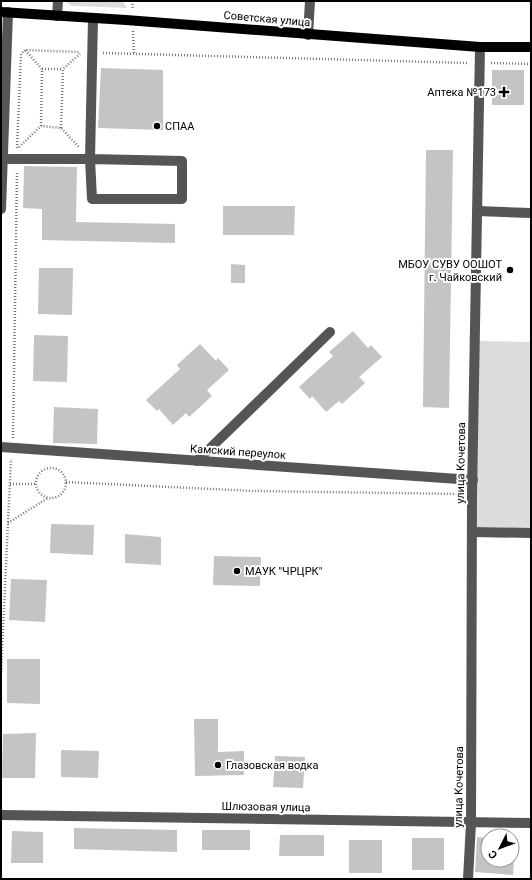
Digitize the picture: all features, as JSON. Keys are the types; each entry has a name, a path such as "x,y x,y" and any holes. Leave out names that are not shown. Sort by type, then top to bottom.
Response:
{"main road":[{"name":"Советская улица","path":"5,12 480,47 531,47"}],"street":[{"path":"57,16 58,1"},
{"path":"308,35 310,1"},
{"path":"1,209 4,159 5,12"},
{"path":"4,159 17,154 90,159 182,161 182,199 92,199 90,159 93,18"},
{"name":"улица Кочетова","path":"468,879 471,823 472,495 480,47"},
{"path":"478,211 531,213"},
{"path":"197,461 330,332"},
{"name":"Камский переулок","path":"1,447 473,480"},
{"path":"472,532 531,533"},
{"name":"Шлюзовая улица","path":"1,815 531,823"}],"path":[{"path":"1,672 12,448 17,154 21,54 26,50 82,52 63,69 42,69"},
{"path":"17,154 41,126 42,69 26,50"},
{"path":"93,52 531,64"},
{"path":"61,128 63,69"},
{"path":"41,126 61,128 90,159"},
{"path":"49,468 54,468 63,472 66,482 64,491 61,495 58,497 48,498 39,494 36,484 38,475 44,469 49,468"},
{"path":"66,482 254,491 472,495"},
{"path":"10,484 36,484"},
{"path":"8,523 48,498"}],"shaded area":[{"path":"65,1 122,1 127,8 72,6"},
{"path":"479,341 531,342 531,530 476,529"}],"building":[{"path":"101,68 163,70 163,130 98,128"},
{"path":"492,70 524,70 524,105 492,105"},
{"path":"426,150 453,150 449,408 423,407"},
{"path":"24,166 77,167 76,222 175,224 175,243 42,240 42,209 23,208"},
{"path":"223,206 295,206 294,235 223,235"},
{"path":"231,264 245,265 245,283 231,283"},
{"path":"39,268 73,268 72,315 38,314"},
{"path":"353,331 368,348 371,345 382,357 359,377 365,383 342,404 339,401 326,412 312,396 310,399 299,387 333,356 329,352"},
{"path":"34,335 68,336 67,382 33,381"},
{"path":"200,344 216,361 218,358 229,370 207,390 212,396 189,417 186,413 173,425 159,409 157,411 146,400 180,369 177,365"},
{"path":"54,407 98,409 97,444 53,443"},
{"path":"51,524 94,525 93,555 50,553"},
{"path":"125,534 161,537 161,565 125,563"},
{"name":"МАУК \"ЧРЦРК\"","path":"214,556 261,557 260,586 213,585"},
{"path":"11,579 47,580 45,622 9,620"},
{"path":"7,659 40,659 40,704 7,703"},
{"path":"194,719 218,719 218,752 244,751 244,775 195,776"},
{"path":"36,733 35,778 2,778 3,734"},
{"path":"61,750 99,751 98,778 61,777"},
{"path":"275,756 305,757 303,788 273,787"},
{"path":"74,828 177,830 177,852 74,849"},
{"path":"202,830 250,830 250,850 202,850"},
{"path":"12,831 43,832 43,863 11,863"},
{"path":"280,835 324,835 324,856 279,856"},
{"path":"477,837 480,837 480,868 513,868 513,875 475,872"},
{"path":"412,838 444,838 444,870 412,870"},
{"path":"349,840 382,840 382,873 349,873"}],"place":[{"name":"Аптека №173","path":"504,92"},
{"name":"СПАА","path":"157,126"},
{"name":"МБОУ СУВУ ООШОТ г. Чайковский","path":"510,270"},
{"name":"МАУК \"ЧРЦРК\"","path":"237,571"},
{"name":"Глазовская водка","path":"218,765"}]}
